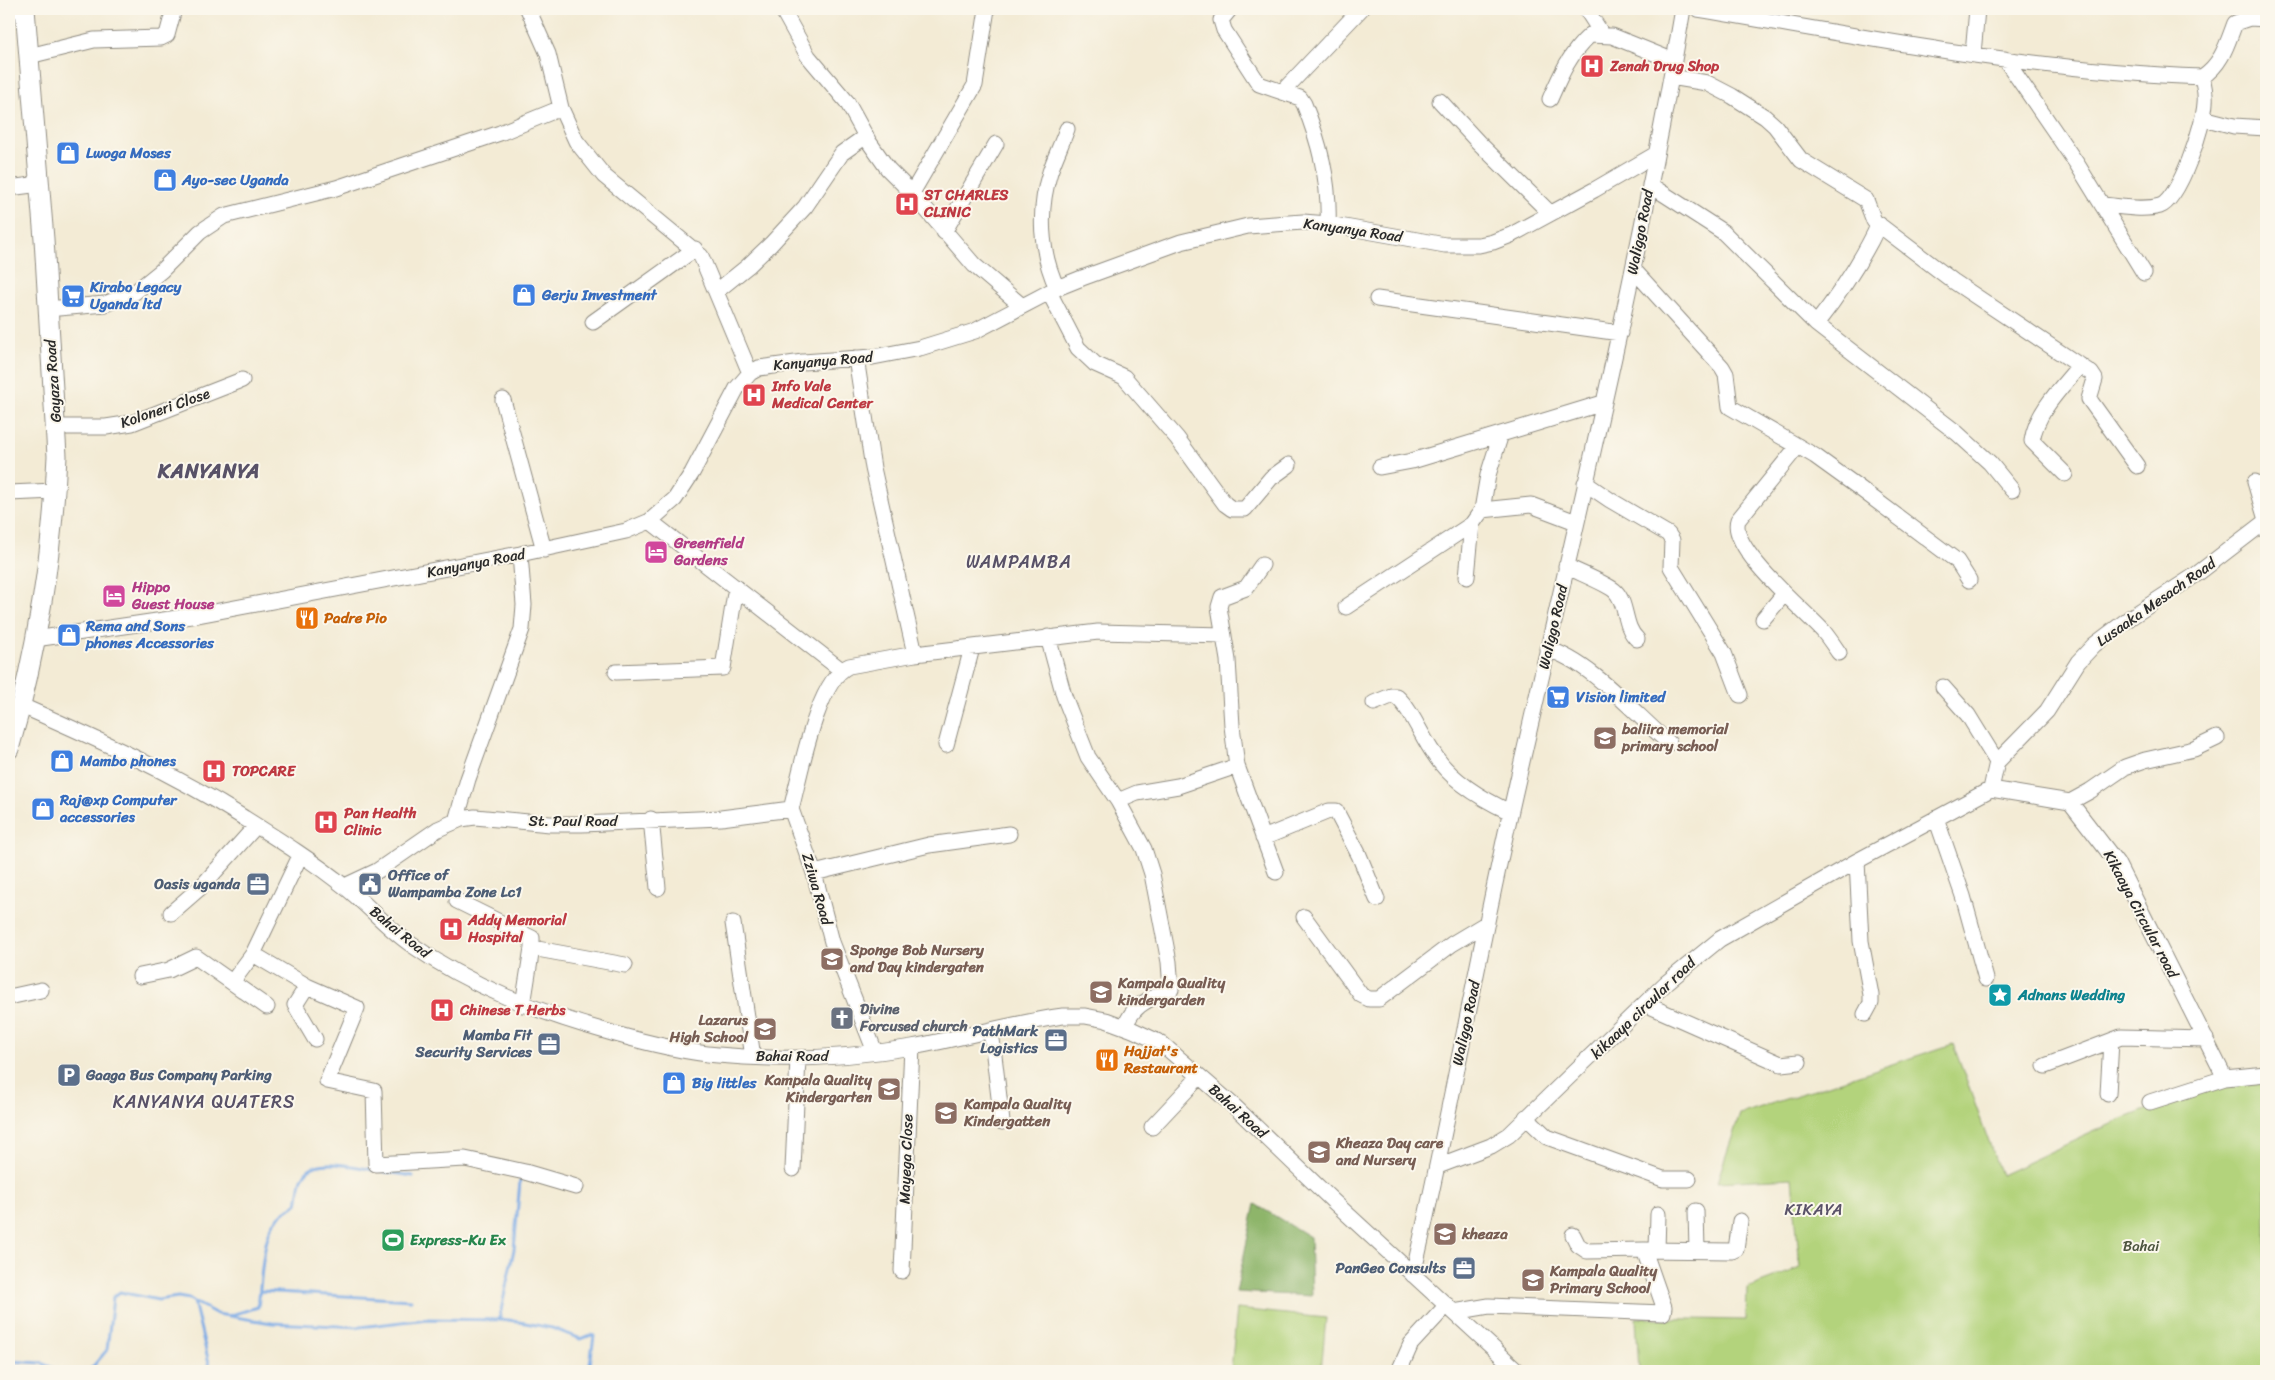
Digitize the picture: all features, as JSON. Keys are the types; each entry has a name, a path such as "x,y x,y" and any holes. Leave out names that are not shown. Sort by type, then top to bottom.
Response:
{"main road":[{"name":"Gayaza Road","path":"9,749 22,706 35,638 56,490 56,427 40,184 25,9"}],"street":[{"path":"9,10 25,9"},
{"path":"29,56 94,40 161,38 167,35 174,9"},
{"path":"528,9 548,54 560,108 576,141 592,164 694,249 706,264 750,373"},
{"path":"782,9 808,56 847,102 866,136 888,169 912,193 944,232 987,278 1022,306"},
{"path":"912,193 975,85 987,9"},
{"path":"1230,9 1221,20 1224,30 1260,84 1266,88 1283,91 1300,98 1312,124 1326,174 1328,224"},
{"path":"1283,91 1361,9"},
{"path":"1586,9 1602,34"},
{"name":"Waliggo Road","path":"1413,1275 1438,1166 1510,812 1620,333 1683,9"},
{"path":"1698,9 1872,40 2050,66 2202,76 2213,70 2221,57 2235,23 2250,18 2266,20"},
{"path":"1973,54 1977,9"},
{"path":"1550,99 1563,68 1575,49 1590,35 1602,34 1674,61"},
{"path":"2005,60 2061,140 2144,273"},
{"path":"1671,76 1707,83 1765,117 1775,126 1801,160 1866,200 1872,217 1879,224 1953,281 2092,373 2095,379 2089,399 2137,466"},
{"path":"2102,205 2150,207 2160,206 2169,200 2196,143 2203,118 2205,103 2202,76"},
{"path":"1440,101 1478,142 1550,213"},
{"path":"48,310 105,304 135,292 161,272 200,232 224,216 336,188 500,133 560,108"},
{"path":"2203,118 2234,126 2266,128"},
{"path":"1067,129 1050,172 1043,213 1045,253 1053,290 1078,348 1095,364 1124,378 1176,438 1225,504 1232,508 1245,509 1272,478 1289,465"},
{"path":"717,291 771,244 805,206 842,153 866,136"},
{"path":"944,232 996,144"},
{"name":"Kanyanya Road","path":"35,638 198,615 544,550 626,531 650,521 675,499 692,473 738,388 750,373 770,365 896,354 952,339 975,331 1053,290 1181,242 1225,230 1275,223 1328,224 1462,246 1493,242 1511,235 1656,154"},
{"path":"9,188 40,184"},
{"path":"1650,185 1723,232 1816,324 1957,432 1990,464 2012,490"},
{"path":"1816,324 1848,282 1867,252 1879,224"},
{"path":"593,322 694,249"},
{"path":"1633,269 1722,367 1726,374 1730,407 1798,446 1852,482 1957,561 1970,580"},
{"path":"1377,299 1620,333"},
{"path":"856,358 873,468 915,654"},
{"path":"2065,474 2032,441 2033,434 2045,408 2080,365"},
{"name":"Koloneri Close","path":"56,427 106,427 132,423 242,380"},
{"path":"503,400 544,550"},
{"path":"1380,467 1412,461 1603,402"},
{"path":"1346,607 1472,524 1482,510 1488,475 1501,434"},
{"path":"1798,446 1738,520 1737,534 1761,568 1784,594 1795,602 1824,632 1839,653"},
{"path":"2254,482 2266,521"},
{"path":"1585,483 1668,534 1672,540 1671,566 1724,653 1740,695"},
{"path":"9,492 56,490"},
{"path":"1482,510 1531,505 1576,522"},
{"path":"650,521 840,669"},
{"name":"Lusaaka Mesach Road","path":"1997,762 2047,711 2078,662 2094,645 2197,574 2266,521"},
{"path":"1467,577 1472,524"},
{"path":"456,820 468,778 522,628 524,605 520,554"},
{"path":"1262,566 1246,588 1222,597 1220,600 1228,660 1232,726 1237,766 1276,872"},
{"path":"1566,566 1615,591 1623,607 1630,632 1637,639"},
{"path":"616,672 723,668 736,587"},
{"path":"1763,619 1784,594"},
{"path":"791,809 817,713 829,685 840,669 915,654 1098,632 1224,635"},
{"path":"1048,637 1070,714 1088,757 1118,801 1139,837 1149,866 1169,962 1172,989 1138,1006 1129,1014 1125,1027"},
{"path":"946,745 972,648"},
{"path":"1548,649 1572,659 1621,699 1669,743"},
{"path":"1942,687 1968,715 1997,762 1991,789 2070,802 2125,767 2145,760 2194,749 2217,738"},
{"path":"1374,703 1391,696 1396,696 1435,756 1457,779 1484,800 1510,812"},
{"name":"Bahai Road","path":"22,706 114,746 172,776 256,826 345,886 407,942 432,958 481,987 562,1019 686,1052 798,1058 912,1047 1063,1016 1085,1016 1125,1027 1161,1043 1236,1107 1413,1275 1518,1371"},
{"path":"1118,801 1137,793 1168,789 1237,766"},
{"name":"kikaaya circular road","path":"1438,1166 1491,1146 1509,1135 1666,983 1720,939 1857,861 1991,789"},
{"name":"Kikaaya Circular road","path":"2070,802 2117,863 2226,1078"},
{"name":"St. Paul Road","path":"345,886 377,871 438,829 456,820 474,816 550,824 721,818 791,809"},
{"name":"Zziwa Road","path":"791,809 814,873 832,942 875,1052"},
{"path":"1263,838 1329,811 1336,811 1359,855 1377,899"},
{"path":"1936,818 1963,896 1986,979"},
{"path":"651,819 658,888"},
{"path":"171,913 208,880 256,826"},
{"path":"814,873 929,845 1009,834"},
{"path":"232,981 253,954 300,856"},
{"path":"1857,861 1861,941 1872,995 1871,1003 1865,1014"},
{"path":"458,901 532,938 523,1005"},
{"path":"1304,917 1361,995 1369,999 1379,998 1452,944 1487,923"},
{"path":"734,923 753,1056"},
{"path":"532,948 625,965"},
{"path":"253,954 307,986 357,1008 327,1081 374,1091 376,1164 465,1159 517,1170 576,1187"},
{"path":"140,976 169,970 196,957 267,1007"},
{"path":"307,986 295,1005 315,1039"},
{"path":"9,997 41,990"},
{"path":"1645,1004 1780,1064 1799,1062"},
{"path":"990,1031 1002,1122"},
{"path":"2045,1066 2121,1037 2206,1039"},
{"path":"2108,1094 2111,1041"},
{"name":"Mayega Close","path":"902,1271 912,1047"},
{"path":"793,1169 798,1058"},
{"path":"2150,1102 2226,1078 2266,1074"},
{"path":"1152,1127 1199,1076"},
{"path":"1526,1117 1547,1137 1663,1179 1689,1180"},
{"path":"1696,1211 1697,1250"},
{"path":"1399,1371 1411,1344 1450,1309 1489,1306 1663,1313 1664,1307 1651,1250 1658,1214"},
{"path":"1573,1235 1578,1245 1587,1251 1736,1249 1740,1221"}],"green space":[{"name":"Bahai","path":"1953,1044 2001,1175 2097,1130 2163,1103 2231,1084 2266,1079 2266,1371 1639,1371 1636,1318 1746,1320 1747,1288 1800,1268 1792,1178 1717,1182 1740,1114"},
{"path":"1255,1204 1310,1237 1312,1296 1236,1292"},
{"path":"1237,1309 1326,1318 1321,1371 1231,1371"}],"waterway":[{"path":"228,1316 258,1307 264,1253 269,1232 278,1218 297,1204 302,1180 308,1170 325,1164 346,1165 373,1170"},
{"path":"380,1171 413,1176"},
{"path":"499,1320 514,1249 520,1181"},
{"path":"260,1291 411,1300"},
{"path":"89,1371 107,1350 113,1297 120,1292 158,1300 178,1297 189,1299 217,1314 272,1323 360,1327 427,1319 509,1320 552,1328 581,1339 591,1335 594,1336 590,1364 598,1371"},
{"path":"194,1302 211,1371"},
{"path":"9,1361 41,1363 60,1371"}],"place":[{"name":"Zenah Drug Shop","path":"1592,66"},
{"name":"Lwoga Moses","path":"68,153"},
{"name":"Ayo-sec Uganda","path":"165,180"},
{"name":"ST CHARLES CLINIC","path":"907,204"},
{"name":"Gerju Investment","path":"524,295"},
{"name":"Kirabo Legacy Uganda ltd","path":"73,296"},
{"name":"Info Vale Medical Center","path":"754,395"},
{"name":"Greenfield Gardens","path":"656,552"},
{"name":"Hippo Guest House","path":"114,596"},
{"name":"Padre Pio","path":"307,618"},
{"name":"Rema and Sons phones Accessories","path":"69,635"},
{"name":"Vision limited","path":"1558,697"},
{"name":"baliira memorial primary school","path":"1605,738"},
{"name":"Mambo phones","path":"62,761"},
{"name":"TOPCARE","path":"214,771"},
{"name":"Raj@xp Computer accessories","path":"43,809"},
{"name":"Pan Health Clinic","path":"326,822"},
{"name":"Oasis uganda","path":"258,884"},
{"name":"Office of Wampamba Zone Lc1","path":"370,884"},
{"name":"Addy Memorial Hospital","path":"451,929"},
{"name":"Sponge Bob Nursery and Day kindergaten","path":"832,959"},
{"name":"Kampala Quality kindergarden","path":"1101,992"},
{"name":"Adnans Wedding","path":"2000,995"},
{"name":"Chinese T Herbs","path":"442,1010"},
{"name":"Divine Forcused church","path":"842,1018"},
{"name":"Lazarus High School","path":"765,1029"},
{"name":"PathMark Logistics","path":"1056,1040"},
{"name":"Mamba Fit Security Services","path":"549,1044"},
{"name":"Hajjat's Restaurant","path":"1107,1060"},
{"name":"Gaaga Bus Company Parking","path":"69,1075"},
{"name":"Big littles","path":"674,1083"},
{"name":"Kampala Quality Kindergarten","path":"889,1089"},
{"name":"Kampala Quality Kindergatten","path":"946,1113"},
{"name":"Kheaza Day care and Nursery","path":"1319,1152"},
{"name":"kheaza","path":"1445,1234"},
{"name":"Express-Ku Ex","path":"393,1240"},
{"name":"PanGeo Consults","path":"1464,1268"},
{"name":"Kampala Quality Primary School","path":"1533,1280"}],"district":[{"name":"KANYANYA","path":"209,471"},
{"name":"WAMPAMBA","path":"1019,562"},
{"name":"KANYANYA QUATERS","path":"204,1102"},
{"name":"KIKAYA","path":"1814,1209"}]}
